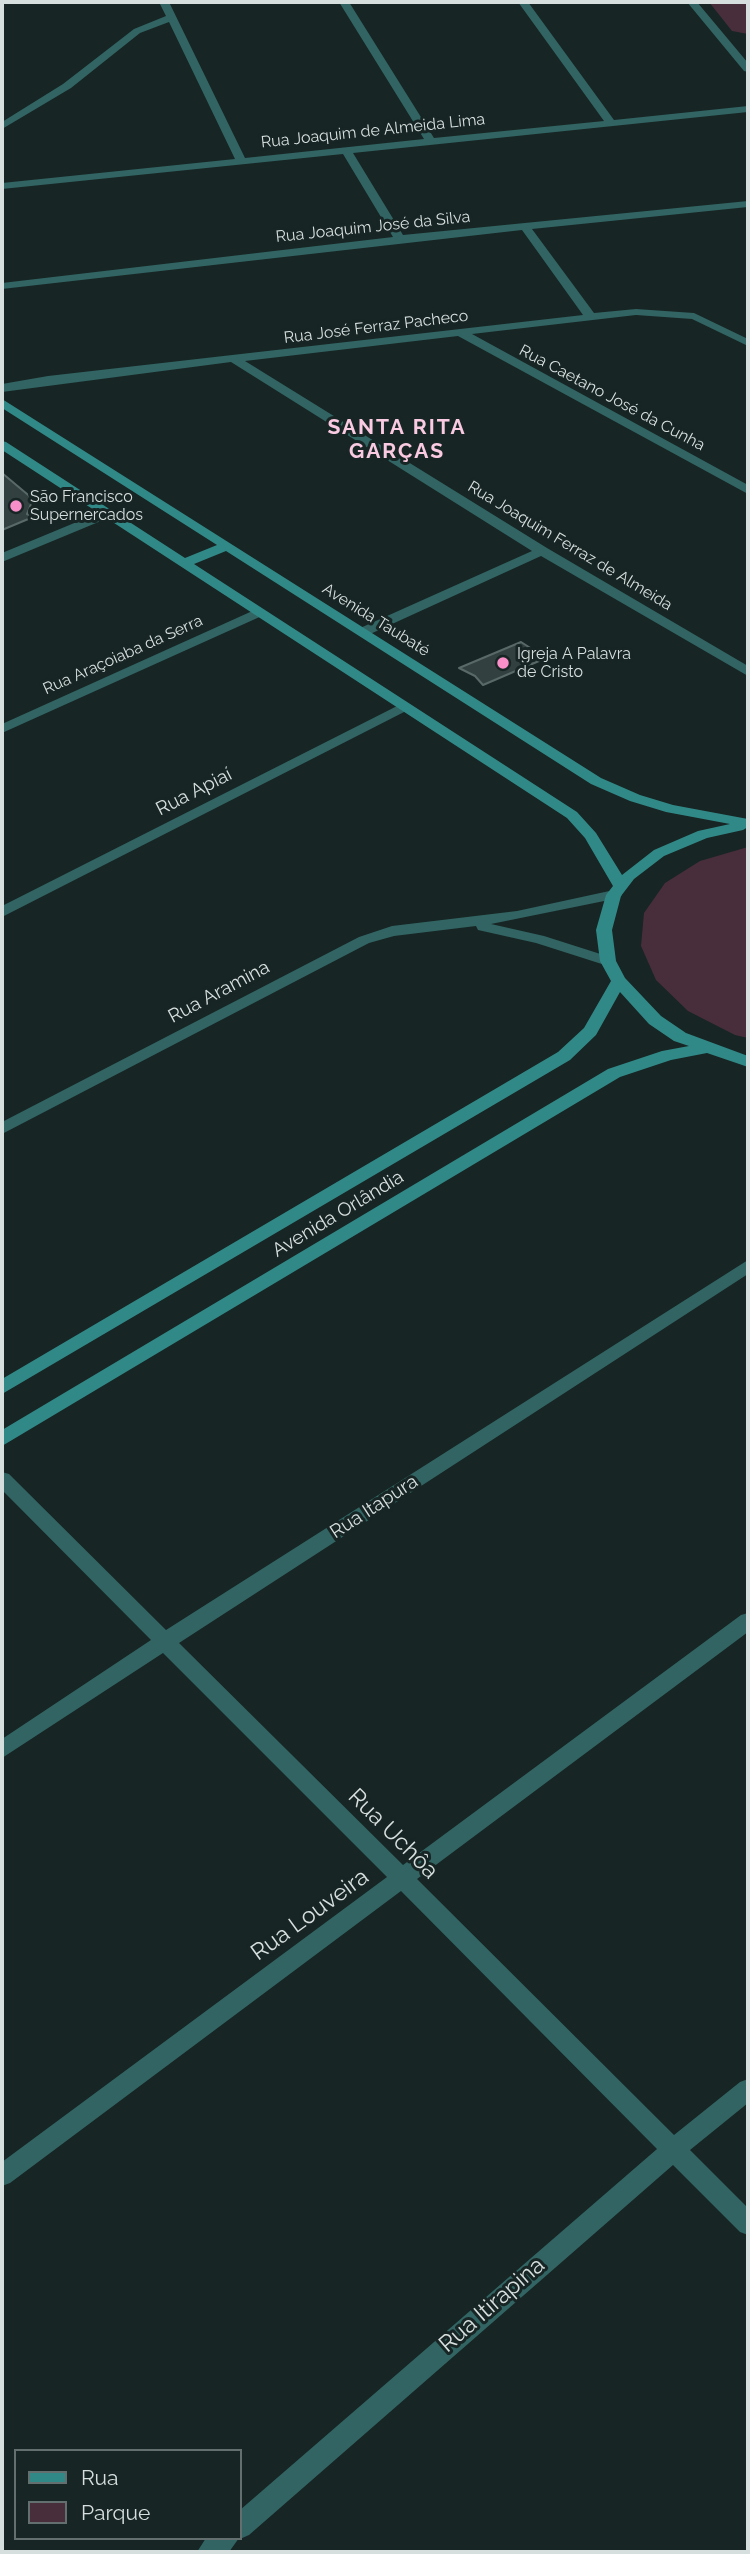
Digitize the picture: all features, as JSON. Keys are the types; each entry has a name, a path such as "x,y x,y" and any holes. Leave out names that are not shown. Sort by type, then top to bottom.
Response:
{"street":[{"path":"164,2 241,160"},
{"path":"344,2 430,141"},
{"path":"523,2 611,123"},
{"path":"692,2 728,47 744,59 748,69"},
{"path":"2,126 67,86 137,31 170,18"},
{"path":"728,47 748,45"},
{"name":"Rua Joaquim de Almeida Lima","path":"2,186 748,109"},
{"path":"345,149 400,239"},
{"name":"Rua Joaquim José da Silva","path":"2,286 400,239 748,204"},
{"path":"735,206 748,212"},
{"path":"526,228 590,317"},
{"name":"Rua José Ferraz Pacheco","path":"2,388 48,380 636,312 694,316 748,343"},
{"name":"Rua Caetano José da Cunha","path":"461,333 748,490"},
{"name":"Rua Joaquim Ferraz de Almeida","path":"234,359 542,551 748,672"},
{"name":"Avenida Taubaté","path":"2,403 596,781 635,798 671,809 748,824"},
{"path":"2,445 572,815 591,836 618,891"},
{"path":"2,558 108,513"},
{"path":"185,563 227,546"},
{"path":"363,632 542,551"},
{"name":"Rua Araçoiaba da Serra","path":"2,729 259,612"},
{"name":"Rua Apiaí","path":"2,912 403,707"},
{"path":"748,824 703,834 659,853 629,876 618,891 604,930 608,961 619,981 655,1020 680,1037 748,1062"},
{"name":"Rua Aramina","path":"2,1129 364,940 392,931 517,916 618,891"},
{"name":"Rua Aramina","path":"466,923 539,939 608,961"},
{"name":"Avenida Orlândia","path":"2,1387 564,1056 590,1031 619,981"},
{"name":"Avenida Orlândia","path":"2,1438 614,1073 658,1058 705,1048"},
{"name":"Rua Itapura","path":"2,1750 164,1642 748,1266"},
{"name":"Rua Uchôa","path":"2,1479 401,1881 748,2224"},
{"name":"Rua Louveira","path":"2,2175 748,1621"},
{"name":"Rua Itirapina","path":"242,2524 674,2149 748,2090"},
{"path":"210,2552 224,2540"}],"green space":[{"path":"709,2 748,2 748,34 732,31"},
{"path":"748,847 748,1038 735,1035 688,1011 656,980 641,946 644,913 665,883 700,861"}],"building":[{"name":"São Francisco Supernercados","path":"2,473 33,499 27,514 33,517 2,530"},
{"name":"Igreja A Palavra de Cristo","path":"521,642 546,658 483,685 475,676 459,668"}],"place":[{"name":"São Francisco Supernercados","path":"16,506"},
{"name":"Igreja A Palavra de Cristo","path":"503,663"}],"district":[{"name":"SANTA RITA GARÇAS","path":"397,440"}]}
